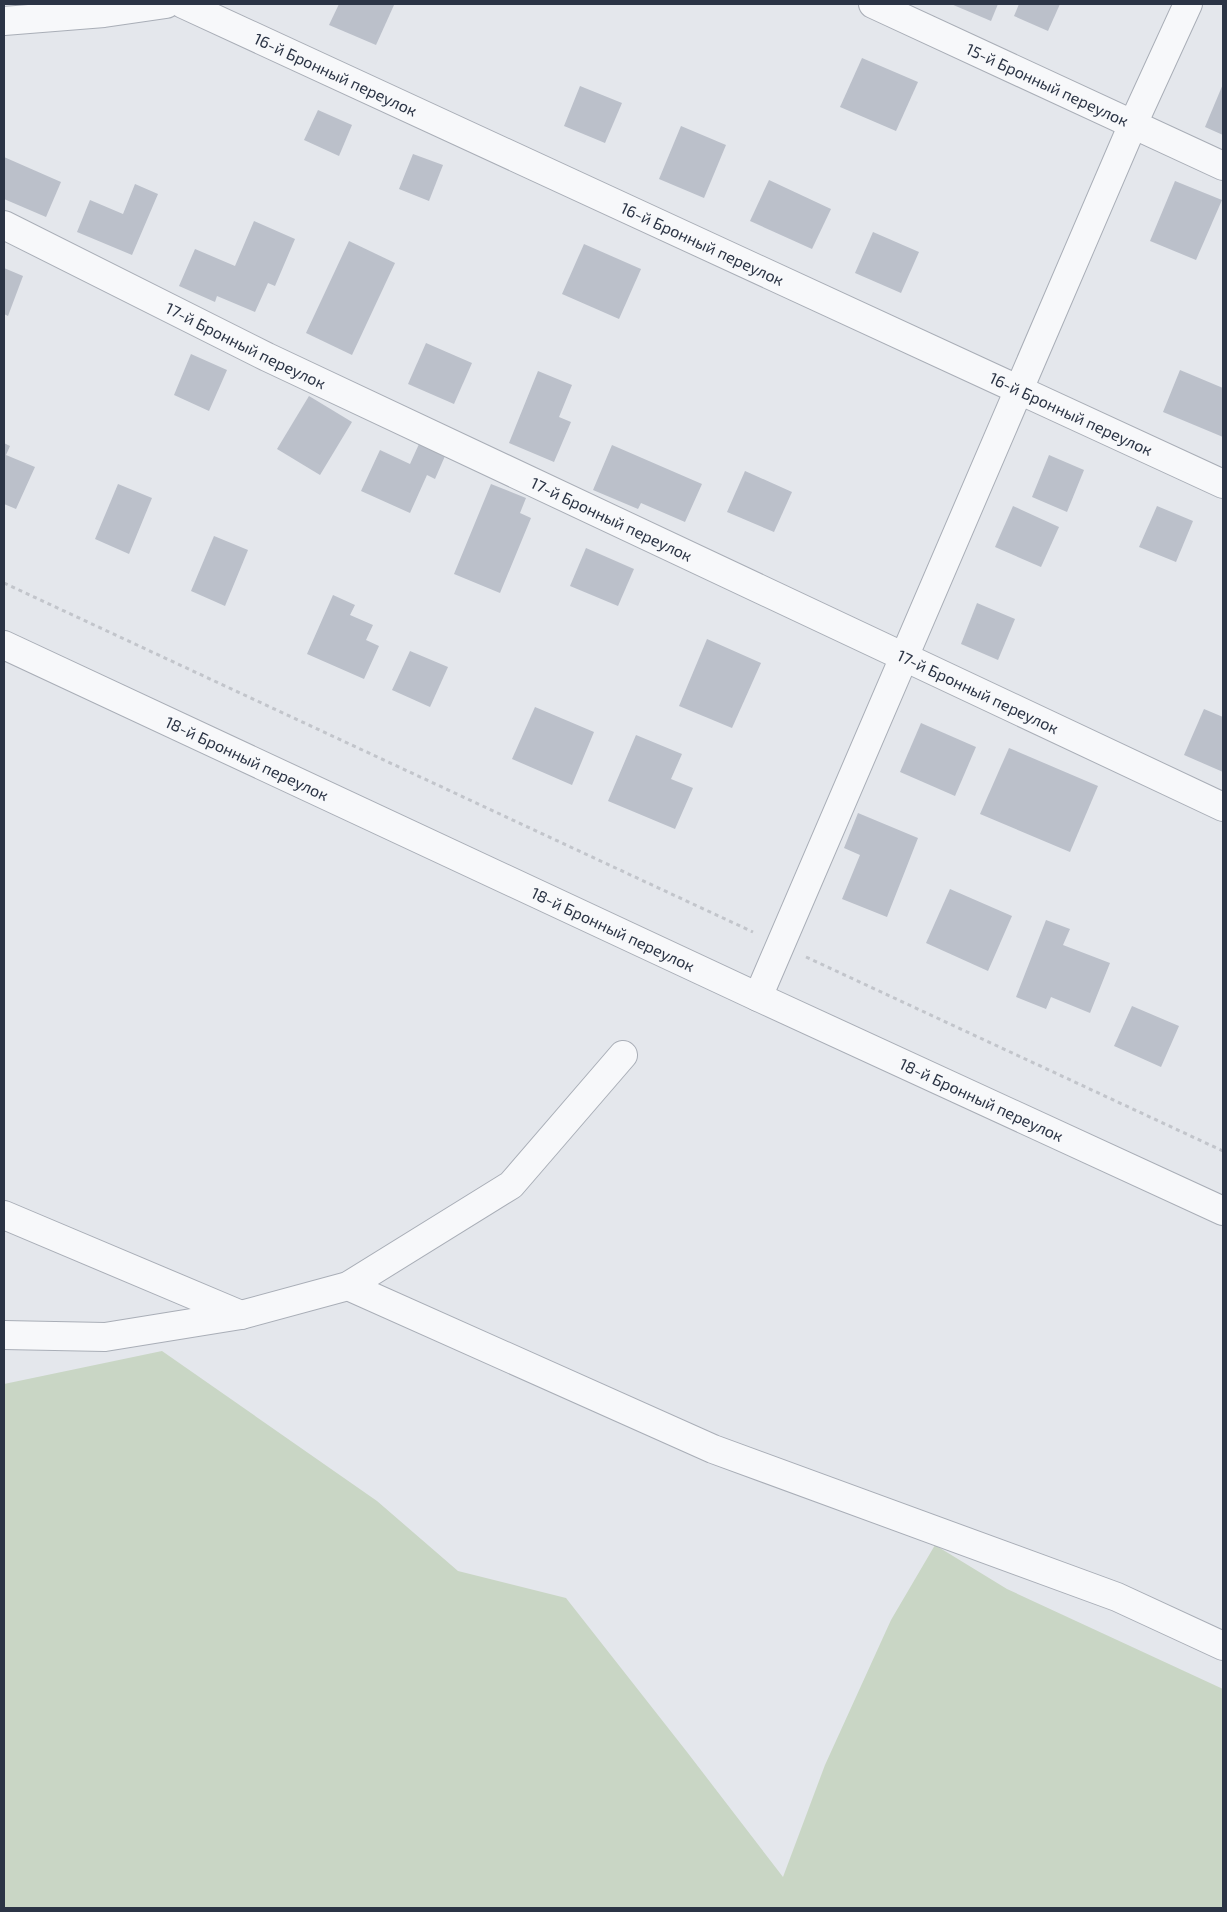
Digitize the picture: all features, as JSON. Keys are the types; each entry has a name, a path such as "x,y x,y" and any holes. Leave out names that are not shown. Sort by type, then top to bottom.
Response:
{"street":[{"path":"4,22 105,9 166,4"},
{"name":"16-й Бронный переулок","path":"183,4 1223,484"},
{"name":"15-й Бронный переулок","path":"873,4 1223,166"},
{"path":"758,998 1133,124 1188,4"},
{"name":"17-й Бронный переулок","path":"4,225 267,357 1223,807"},
{"name":"18-й Бронный переулок","path":"4,645 758,998 1223,1212"},
{"path":"4,1335 105,1337 240,1315 348,1286 511,1185 622,1055"},
{"path":"4,1215 240,1315"},
{"path":"348,1286 712,1449 1117,1597 1223,1646"}],"path":[{"path":"4,582 1223,1151"}],"green space":[{"path":"162,1351 377,1501 458,1571 566,1598 783,1877 825,1765 891,1620 935,1545 1007,1589 1223,1689 1223,1908 4,1908 4,1384"}],"building":[{"path":"339,4 394,5 376,45 329,25"},
{"path":"951,4 998,4 991,21"},
{"path":"1019,4 1060,4 1048,31 1014,16"},
{"path":"862,58 918,82 896,131 840,107"},
{"path":"1223,84 1223,135 1205,127"},
{"path":"580,86 622,103 605,143 564,126"},
{"path":"318,110 352,125 339,156 304,140"},
{"path":"681,126 726,145 704,198 659,179"},
{"path":"413,154 443,165 429,201 399,189"},
{"path":"4,157 61,182 46,217 4,199"},
{"path":"769,180 831,209 812,249 750,221"},
{"path":"1175,181 1222,200 1196,260 1150,241"},
{"path":"135,184 158,194 132,255 77,232 90,200 123,214"},
{"path":"254,221 295,239 275,286 268,283 255,312 217,296 215,302 179,286 195,249 235,266"},
{"path":"873,232 919,252 901,293 855,273"},
{"path":"349,241 395,263 352,355 306,333"},
{"path":"584,244 641,269 619,319 562,294"},
{"path":"4,268 23,276 8,316 4,314"},
{"path":"426,343 472,363 454,404 408,384"},
{"path":"191,354 227,370 209,411 174,395"},
{"path":"1180,370 1223,388 1223,437 1163,412"},
{"path":"538,371 572,385 559,417 571,422 554,462 509,443"},
{"path":"309,396 352,422 320,475 277,449"},
{"path":"4,443 10,446 6,455 35,467 16,509 4,504"},
{"path":"419,444 445,456 435,479 427,475 410,513 361,491 380,450 410,464"},
{"path":"612,445 702,484 685,522 641,503 638,509 593,490"},
{"path":"1049,455 1084,470 1067,512 1032,497"},
{"path":"745,471 792,492 774,532 727,512"},
{"path":"118,484 152,498 129,554 95,539"},
{"path":"491,484 526,498 520,513 531,518 500,593 454,574"},
{"path":"1013,506 1059,527 1041,567 995,547"},
{"path":"1157,506 1193,521 1176,562 1139,547"},
{"path":"214,536 248,550 225,606 191,591"},
{"path":"586,548 634,569 618,606 570,586"},
{"path":"333,595 355,605 350,615 373,625 366,640 379,646 364,679 307,654"},
{"path":"977,603 1015,619 998,660 961,644"},
{"path":"707,639 761,663 732,728 679,706"},
{"path":"410,651 448,667 430,707 392,690"},
{"path":"535,707 594,732 572,785 512,759"},
{"path":"1204,709 1223,717 1223,772 1184,755"},
{"path":"921,723 976,747 955,796 900,772"},
{"path":"636,735 682,754 671,779 693,788 675,829 608,801"},
{"path":"1009,748 1098,786 1070,852 980,814"},
{"path":"858,813 918,838 887,917 842,899 860,855 844,848"},
{"path":"950,889 1012,916 988,971 926,943"},
{"path":"1046,920 1070,929 1063,945 1110,963 1090,1013 1051,997 1046,1009 1016,997"},
{"path":"1132,1006 1179,1026 1161,1067 1114,1046"}]}
